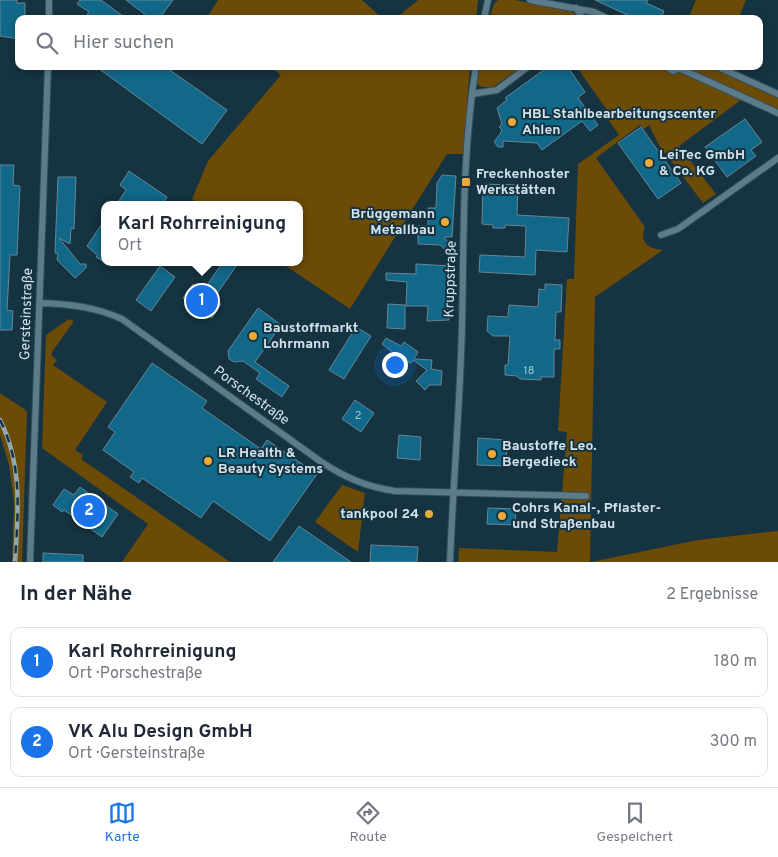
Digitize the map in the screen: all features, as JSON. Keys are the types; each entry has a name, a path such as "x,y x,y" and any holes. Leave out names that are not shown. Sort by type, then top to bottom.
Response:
{"street":[{"path":"49,15 50,0"},
{"path":"485,15 487,0"},
{"path":"530,0 576,8 600,15"},
{"path":"576,8 580,15"},
{"name":"Gersteinstraße","path":"30,562 48,70"},
{"name":"Kruppstraße","path":"450,562 472,94 475,70"},
{"path":"472,94 497,90 524,70"},
{"path":"687,70 778,113"},
{"path":"725,70 778,94"},
{"path":"661,235 678,229 778,158"},
{"name":"Porschestraße","path":"40,303 72,304 101,310 122,319 320,461 354,481 395,490 454,492"},
{"path":"454,492 586,496"}],"shaded area":[{"path":"218,0 362,0 379,15 209,15"},
{"path":"418,0 478,0 476,15 400,15"},
{"path":"498,0 514,0 569,10 575,15 490,15 494,4"},
{"path":"696,0 746,0 740,15 690,15"},
{"path":"275,70 470,70 463,154 447,154 350,309 286,266 303,266 303,201 195,201 192,199 208,161 281,75"},
{"path":"479,70 517,70 493,87 482,87 477,84"},
{"path":"579,70 665,70 679,72 741,100 679,146 716,194 703,203 659,145 649,125 644,129 640,125 596,158 645,227 643,237 646,244 663,250 595,297 590,562 458,562 459,548 557,552 567,432 558,431 567,279 574,279 578,164 619,135 607,118 607,110"},
{"path":"690,70 716,70 778,98 778,111"},
{"path":"69,319 74,321 52,352 52,356 57,360 53,365 107,402 75,450 83,455 81,459 230,562 122,562 148,524 42,448 46,335"},
{"path":"0,393 27,411 22,562 12,562 14,503 9,465 0,435"},
{"path":"342,485 365,493 358,552 315,522"},
{"path":"778,531 778,562 591,562 698,540"}],"building":[{"path":"0,0 17,0 17,3 25,3 25,15 15,15 15,38 0,36"},
{"path":"80,0 101,0 122,15 87,15 89,12 77,4"},
{"path":"126,0 173,0 162,15 146,15"},
{"path":"595,0 648,0 646,3 664,11 662,15 627,15"},
{"path":"100,70 170,70 227,110 202,144"},
{"path":"544,70 570,70 585,92 578,98 598,125 590,131 582,121 542,150 537,143 503,141 503,147 498,147 494,142 502,130 499,127 502,124 497,108 507,100 505,98"},
{"path":"745,119 762,142 751,150 756,156 727,177 705,147"},
{"name":"LeiTec GmbH & Co. KG","path":"641,127 681,183 658,199 618,143"},
{"path":"0,165 14,165 13,185 20,186 17,255 10,255 7,310 13,311 12,330 0,330"},
{"path":"129,171 167,197 164,201 119,201 126,190 120,185"},
{"path":"442,175 456,176 452,237 444,237 451,246 449,251 440,245 418,244 418,226 428,226 428,208 436,208 437,183"},
{"path":"58,177 76,177 74,229 71,228 70,244 59,238 80,264 86,264 86,268 75,278 57,260 58,254 55,253"},
{"path":"483,184 518,185 517,215 569,218 567,252 536,250 535,275 479,272 480,255 525,257 526,226 505,225 505,228 493,228 493,225 482,224"},
{"path":"101,225 101,260 87,246"},
{"path":"416,264 451,266 449,320 427,321 428,306 406,306 407,282 386,280 386,273 416,274"},
{"path":"160,266 175,277 151,311 136,300"},
{"path":"220,266 236,266 214,298 221,304 212,318 183,298 193,284 203,291"},
{"path":"545,284 562,285 561,312 556,312 555,340 560,340 560,349 554,349 554,377 541,377 541,380 520,379 517,376 505,375 505,365 508,365 510,336 493,336 487,331 488,316 508,317 509,305 538,307 539,289 545,290"},
{"path":"388,304 405,305 405,329 387,328"},
{"path":"258,308 281,325 255,362 289,386 282,397 256,379 260,373 243,361 234,362 229,359 228,351"},
{"path":"356,327 371,336 344,379 329,370"},
{"path":"386,338 401,346 404,342 418,352 414,359 432,360 431,369 442,371 441,385 429,385 425,390 416,381 427,370 413,360 411,363 404,361 382,344"},
{"name":"LR Health & Beauty Systems","path":"152,363 207,401 202,408 261,449 267,440 317,474 270,541 213,501 201,518 142,478 139,483 130,477 134,472 103,450 115,432 108,427"},
{"path":"355,400 374,413 361,432 342,419"},
{"path":"399,435 421,437 420,460 397,458"},
{"name":"Baustoffe Leo. Bergedieck","path":"478,438 507,440 506,466 477,465"},
{"path":"80,487 118,514 102,537 64,510 62,512 53,505 64,489 74,495"},
{"name":"Cohrs Kanal-, Pflaster- und Straßenbau","path":"488,508 516,509 515,525 487,524"},
{"path":"299,526 351,562 273,562"},
{"path":"371,545 418,547 417,562 370,562"},
{"path":"43,553 83,555 83,562 43,562"}],"railway":[{"path":"0,420 7,437 16,472 18,507 15,562"}],"place":[{"name":"HBL Stahlbearbeitungscenter Ahlen","path":"512,122"},
{"name":"LeiTec GmbH & Co. KG","path":"649,163"},
{"name":"Freckenhoster Werkstätten","path":"466,182"},
{"name":"Brüggemann Metallbau","path":"445,222"},
{"name":"Karl Rohrreinigung","path":"202,301"},
{"name":"Baustoffmarkt Lohrmann","path":"253,336"},
{"name":"Baustoffe Leo. Bergedieck","path":"492,454"},
{"name":"LR Health & Beauty Systems","path":"208,461"},
{"name":"VK Alu Design GmbH","path":"89,511"},
{"name":"tankpool 24","path":"429,514"},
{"name":"Cohrs Kanal-, Pflaster- und Straßenbau","path":"502,516"}]}
